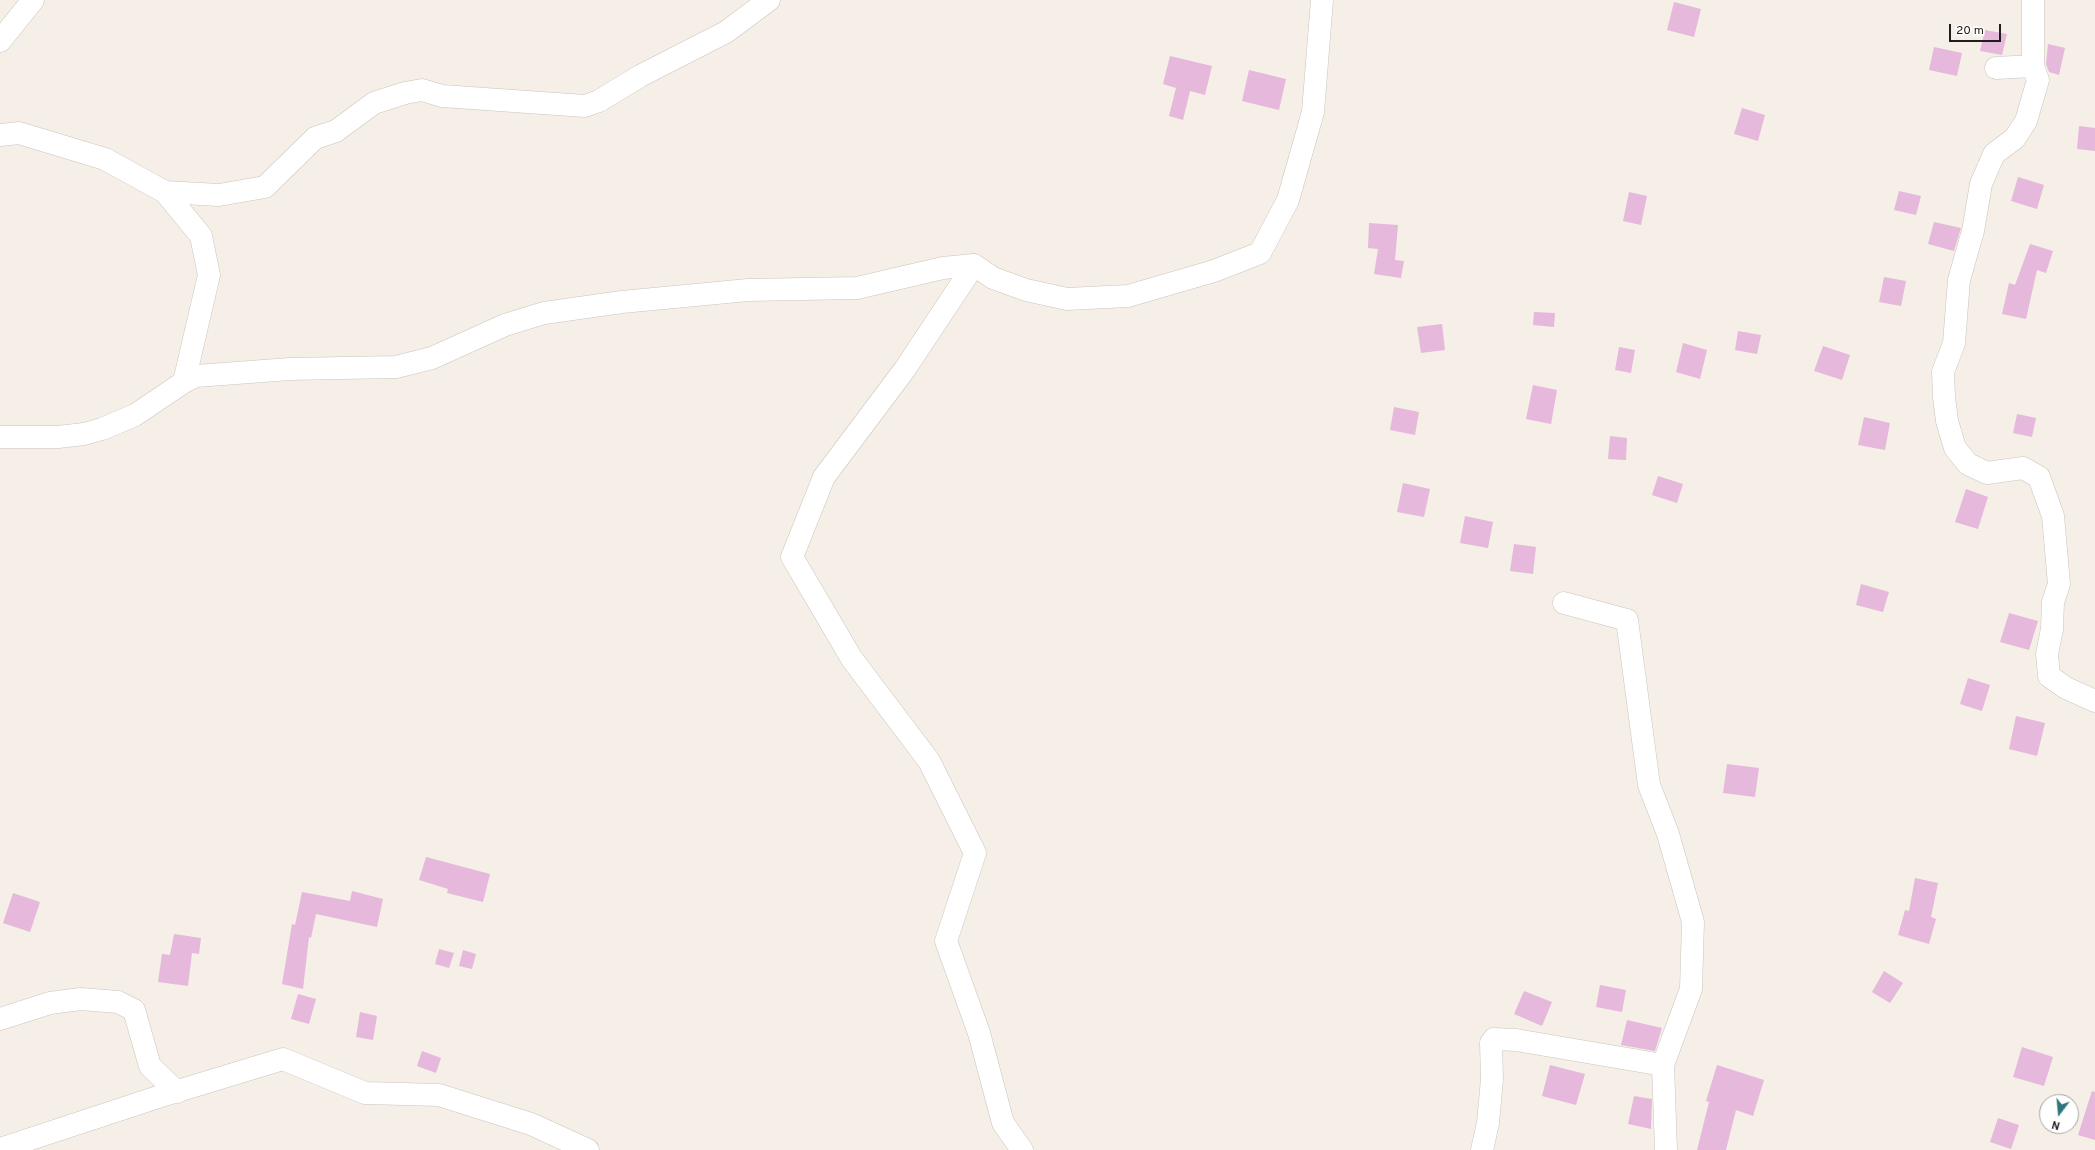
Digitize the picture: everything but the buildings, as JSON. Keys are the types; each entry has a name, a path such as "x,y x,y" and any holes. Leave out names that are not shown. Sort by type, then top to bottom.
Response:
{"street":[{"path":"0,41 33,0"},
{"path":"164,192 219,195 265,187 315,138 336,131 374,103 405,93 422,90 442,96 585,106 599,101 640,76 726,32 769,0"},
{"path":"0,437 58,437 84,434 102,429 135,415 184,382 196,376 236,372 396,367 432,358 505,325 544,313 622,302 748,290 856,288 943,268 974,265 993,278 1026,290 1067,299 1128,296 1214,271 1260,253 1288,200 1313,112 1322,0"},
{"path":"2033,0 2032,66 2038,80 2026,121 2015,138 1994,154 1981,184 1973,231 1959,280 1954,343 1943,372 1944,397 1947,421 1955,448 1968,464 1987,473 2023,468 2039,477 2053,516 2059,584 2053,602 2052,629 2047,654 2049,676 2066,688 2095,701"},
{"path":"1996,68 2032,66"},
{"path":"0,135 19,133 105,159 164,192 201,236 210,274 184,382"},
{"path":"974,265 905,369 824,477 792,557 852,659 929,760 975,853 946,941 979,1034 1003,1123 1022,1150"},
{"path":"1564,603 1627,620 1649,784 1668,834 1693,922 1691,989 1663,1065 1666,1150"},
{"path":"0,1019 50,1003 81,999 118,1002 134,1010 150,1066 177,1092"},
{"path":"1482,1150 1488,1123 1492,1079 1492,1043 1494,1039 1516,1040 1663,1065"},
{"path":"0,1148 283,1060 365,1093 439,1094 531,1124 588,1150"}]}
